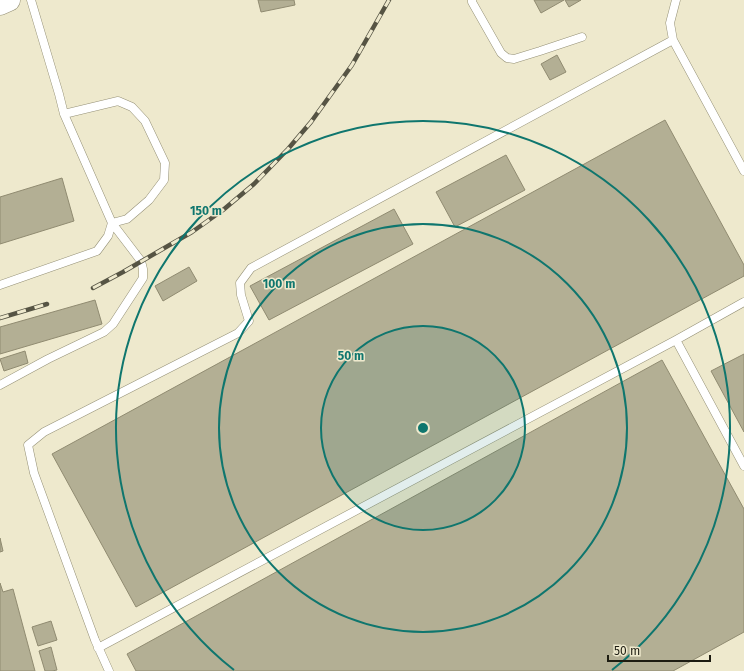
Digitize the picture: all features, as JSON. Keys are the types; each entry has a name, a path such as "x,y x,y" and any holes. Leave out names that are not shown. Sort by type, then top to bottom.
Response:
{"main road":[{"path":"0,4 10,0"}],"lane":[{"path":"0,385 48,359 104,332 113,324 143,278 141,261 112,223 64,114 31,0"},
{"path":"472,0 501,53 507,58 521,57 582,37"},
{"path":"676,0 670,23 673,40 744,171"},
{"path":"109,671 98,648 34,473 28,445 44,432 238,333 250,321 241,295 240,283 251,268 673,40"},
{"path":"64,114 118,101 132,107 145,121 165,163 164,180 149,200 127,219 112,223"},
{"path":"0,285 97,251 108,236 112,223"},
{"path":"98,648 676,340 744,302"},
{"path":"676,340 744,466"}],"building":[{"path":"258,0 294,0 295,5 261,12"},
{"path":"534,0 564,0 541,13"},
{"path":"565,0 581,0 569,7"},
{"path":"557,55 566,72 550,80 541,64"},
{"path":"665,120 744,265 744,276 136,607 52,454"},
{"path":"506,155 525,190 455,227 436,192"},
{"path":"62,178 74,221 0,244 0,197"},
{"path":"394,209 413,244 269,320 250,286"},
{"path":"189,267 197,281 163,301 155,286"},
{"path":"95,300 102,324 0,354 0,327"},
{"path":"25,351 28,363 4,371 0,359"},
{"path":"744,354 744,432 711,371"},
{"path":"662,360 744,509 744,632 673,671 136,671 127,654"},
{"path":"0,538 3,551 0,552"},
{"path":"0,583 3,592 13,589 35,671 0,671"},
{"path":"51,621 57,640 38,646 32,627"},
{"path":"51,647 57,670 45,671 39,651"}],"railway":[{"path":"93,288 192,232 223,210 254,184 288,149 311,122 352,65 389,0"},
{"path":"0,318 47,304"}]}
